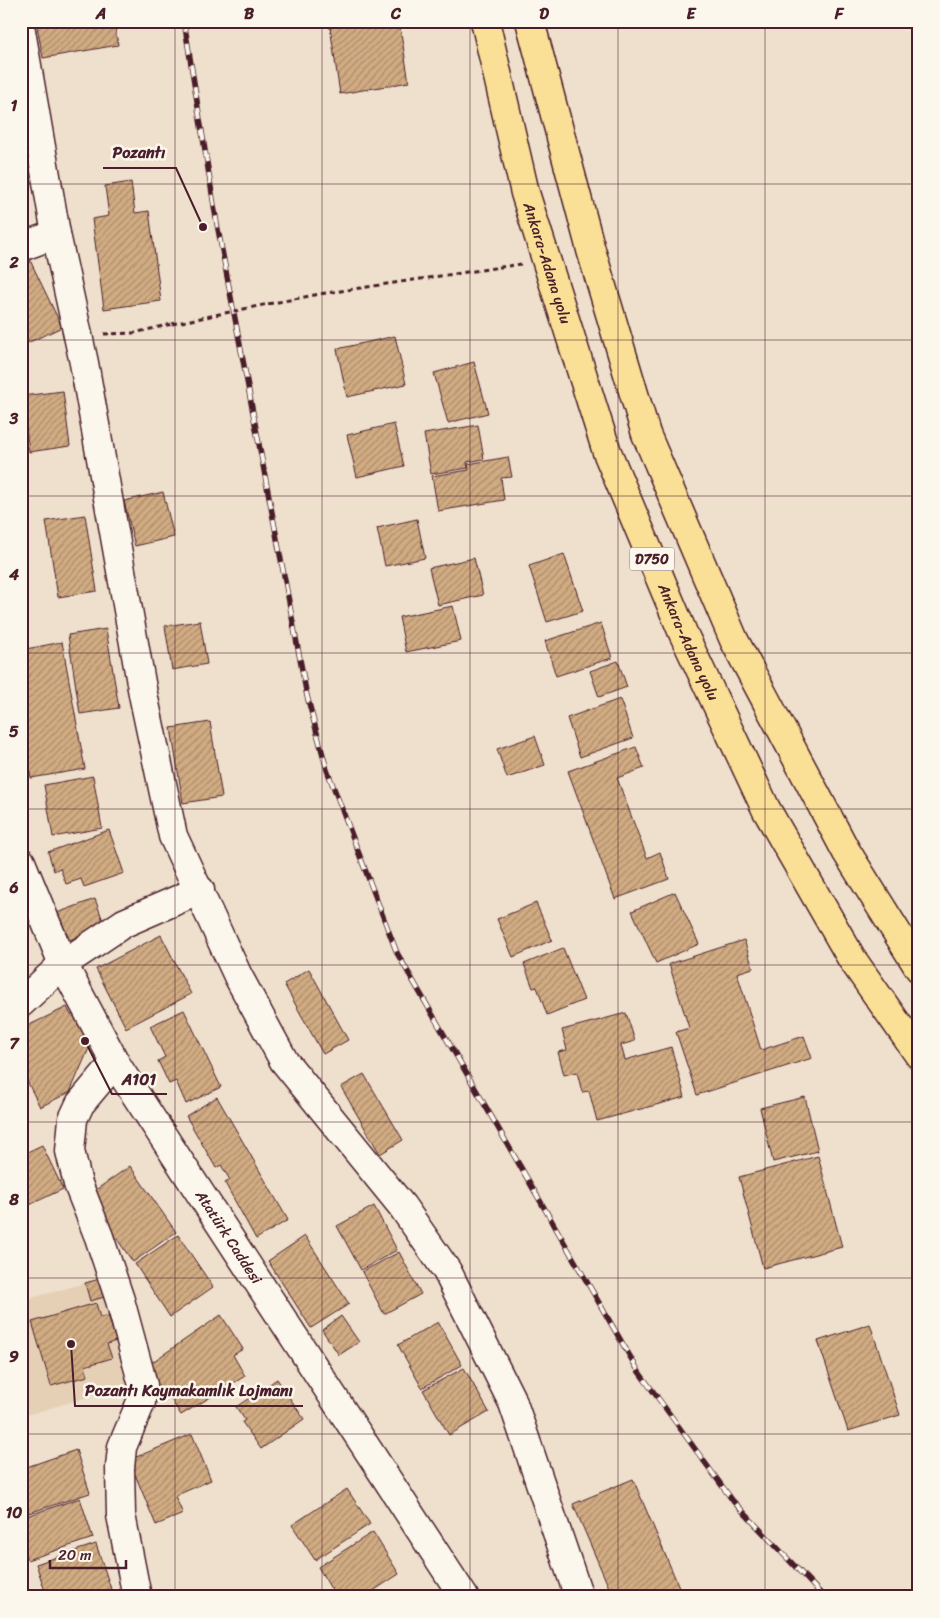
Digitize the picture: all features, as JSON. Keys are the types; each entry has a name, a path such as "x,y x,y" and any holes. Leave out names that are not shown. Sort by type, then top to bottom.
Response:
{"highway":[{"name":"Ankara-Adana yolu","path":"485,21 525,193 607,452 683,633 766,809 852,959 919,1056"},
{"name":"D750","path":"530,21 591,250 646,434 734,640 846,851 919,968"}],"main road":[{"path":"21,31 56,234 84,363 143,694 173,836 200,890 238,976 284,1060 402,1206 447,1271 513,1403 579,1597"},
{"path":"21,247 56,234"},
{"name":"Atatürk Caddesi","path":"21,862 63,964 117,1066 464,1597"},
{"path":"21,1003 63,964 124,923 200,890"},
{"path":"117,1066 106,1073 80,1104 72,1119 70,1151 78,1184 99,1236 120,1300 143,1386 141,1402 122,1447 120,1468 121,1515 136,1597"}],"path":[{"path":"134,333 320,294 545,260"}],"shaded area":[{"path":"103,1278 133,1384 23,1416 21,1301"}],"building":[{"path":"36,21 114,21 118,45 43,58"},
{"path":"367,21 399,21 409,82 340,94 330,27"},
{"path":"131,182 135,213 149,211 161,301 104,309 92,219 109,216 105,186"},
{"path":"28,256 62,327 21,346 21,260"},
{"path":"395,336 406,384 347,397 337,349"},
{"path":"474,362 488,413 448,423 434,373"},
{"path":"63,391 70,446 29,452 22,396"},
{"path":"394,424 404,466 357,477 347,435"},
{"path":"478,425 484,459 467,462 468,468 431,474 424,434"},
{"path":"508,457 512,477 501,478 504,500 438,511 432,476 469,470 468,464"},
{"path":"163,492 174,537 135,546 124,501"},
{"path":"85,515 97,591 58,597 46,521"},
{"path":"417,519 425,558 385,566 377,528"},
{"path":"564,554 583,611 547,622 529,566"},
{"path":"474,558 483,595 438,605 429,568"},
{"path":"453,606 461,641 406,652 399,617"},
{"path":"200,621 207,664 172,670 165,626"},
{"path":"601,623 612,658 556,676 545,641"},
{"path":"106,629 119,708 80,714 68,635"},
{"path":"62,642 85,769 31,778 21,726 21,650"},
{"path":"618,661 627,687 599,697 590,671"},
{"path":"620,699 633,738 580,757 567,718"},
{"path":"210,722 222,797 183,803 171,728"},
{"path":"535,736 545,765 507,778 497,749"},
{"path":"636,747 644,768 617,778 647,858 660,852 669,879 615,899 568,771"},
{"path":"93,776 102,828 53,837 44,785"},
{"path":"109,830 124,873 84,887 81,879 66,884 60,868 54,871 48,852"},
{"path":"675,892 699,944 656,963 632,911"},
{"path":"95,899 105,926 67,941 57,913"},
{"path":"536,903 552,940 513,957 497,919"},
{"path":"161,935 191,994 126,1028 96,969"},
{"path":"744,940 753,968 737,973 761,1050 804,1036 812,1058 697,1095 676,1032 689,1028 669,964"},
{"path":"563,948 584,1000 547,1015 537,987 533,988 524,964"},
{"path":"309,969 348,1040 323,1054 284,984"},
{"path":"67,1007 71,1015 80,1011 93,1039 70,1092 40,1107 21,1069 29,1063 21,1048 21,1029"},
{"path":"184,1010 221,1087 186,1104 176,1081 169,1084 158,1061 165,1057 150,1026"},
{"path":"626,1013 635,1041 621,1045 625,1060 671,1047 685,1097 597,1121 589,1091 582,1092 577,1072 564,1075 558,1052 567,1050 562,1030"},
{"path":"364,1074 403,1140 380,1154 341,1087"},
{"path":"217,1097 288,1220 256,1239 225,1183 230,1180 221,1165 216,1168 186,1116"},
{"path":"805,1097 818,1151 773,1162 760,1108"},
{"path":"42,1145 63,1189 21,1209 21,1155"},
{"path":"818,1156 842,1247 763,1268 739,1177"},
{"path":"130,1166 176,1232 133,1262 87,1196"},
{"path":"374,1206 397,1250 361,1270 337,1226"},
{"path":"178,1235 213,1287 170,1317 135,1264"},
{"path":"305,1236 349,1304 311,1328 268,1261"},
{"path":"399,1252 421,1294 384,1314 362,1272"},
{"path":"103,1278 108,1296 90,1301 85,1283"},
{"path":"96,1303 100,1318 108,1315 116,1341 107,1344 112,1358 85,1366 88,1376 51,1386 32,1322"},
{"path":"221,1315 243,1349 233,1355 245,1376 181,1415 169,1396 163,1399 145,1367"},
{"path":"341,1316 359,1342 339,1355 322,1330"},
{"path":"438,1322 462,1365 422,1388 398,1345"},
{"path":"870,1324 900,1415 848,1431 818,1341"},
{"path":"464,1368 489,1412 449,1435 423,1390"},
{"path":"277,1379 304,1419 261,1449 242,1422 245,1420 236,1407"},
{"path":"192,1434 211,1480 175,1496 183,1514 156,1525 129,1460"},
{"path":"76,1450 90,1493 29,1513 21,1488 21,1469"},
{"path":"633,1479 682,1594 677,1597 613,1597 573,1504"},
{"path":"347,1489 370,1524 315,1560 292,1525"},
{"path":"80,1498 93,1538 27,1560 21,1544 21,1518"},
{"path":"373,1532 399,1574 364,1597 336,1597 318,1567"},
{"path":"96,1544 111,1589 88,1597 47,1597 36,1564"}],"railway":[{"path":"184,21 217,224 307,696 327,770 397,953 639,1372 733,1501 824,1597"}],"place":[{"name":"Pozantı","path":"203,227"},
{"name":"A101","path":"85,1041"},
{"name":"Pozantı Kaymakamlık Lojmanı","path":"71,1344"}]}
